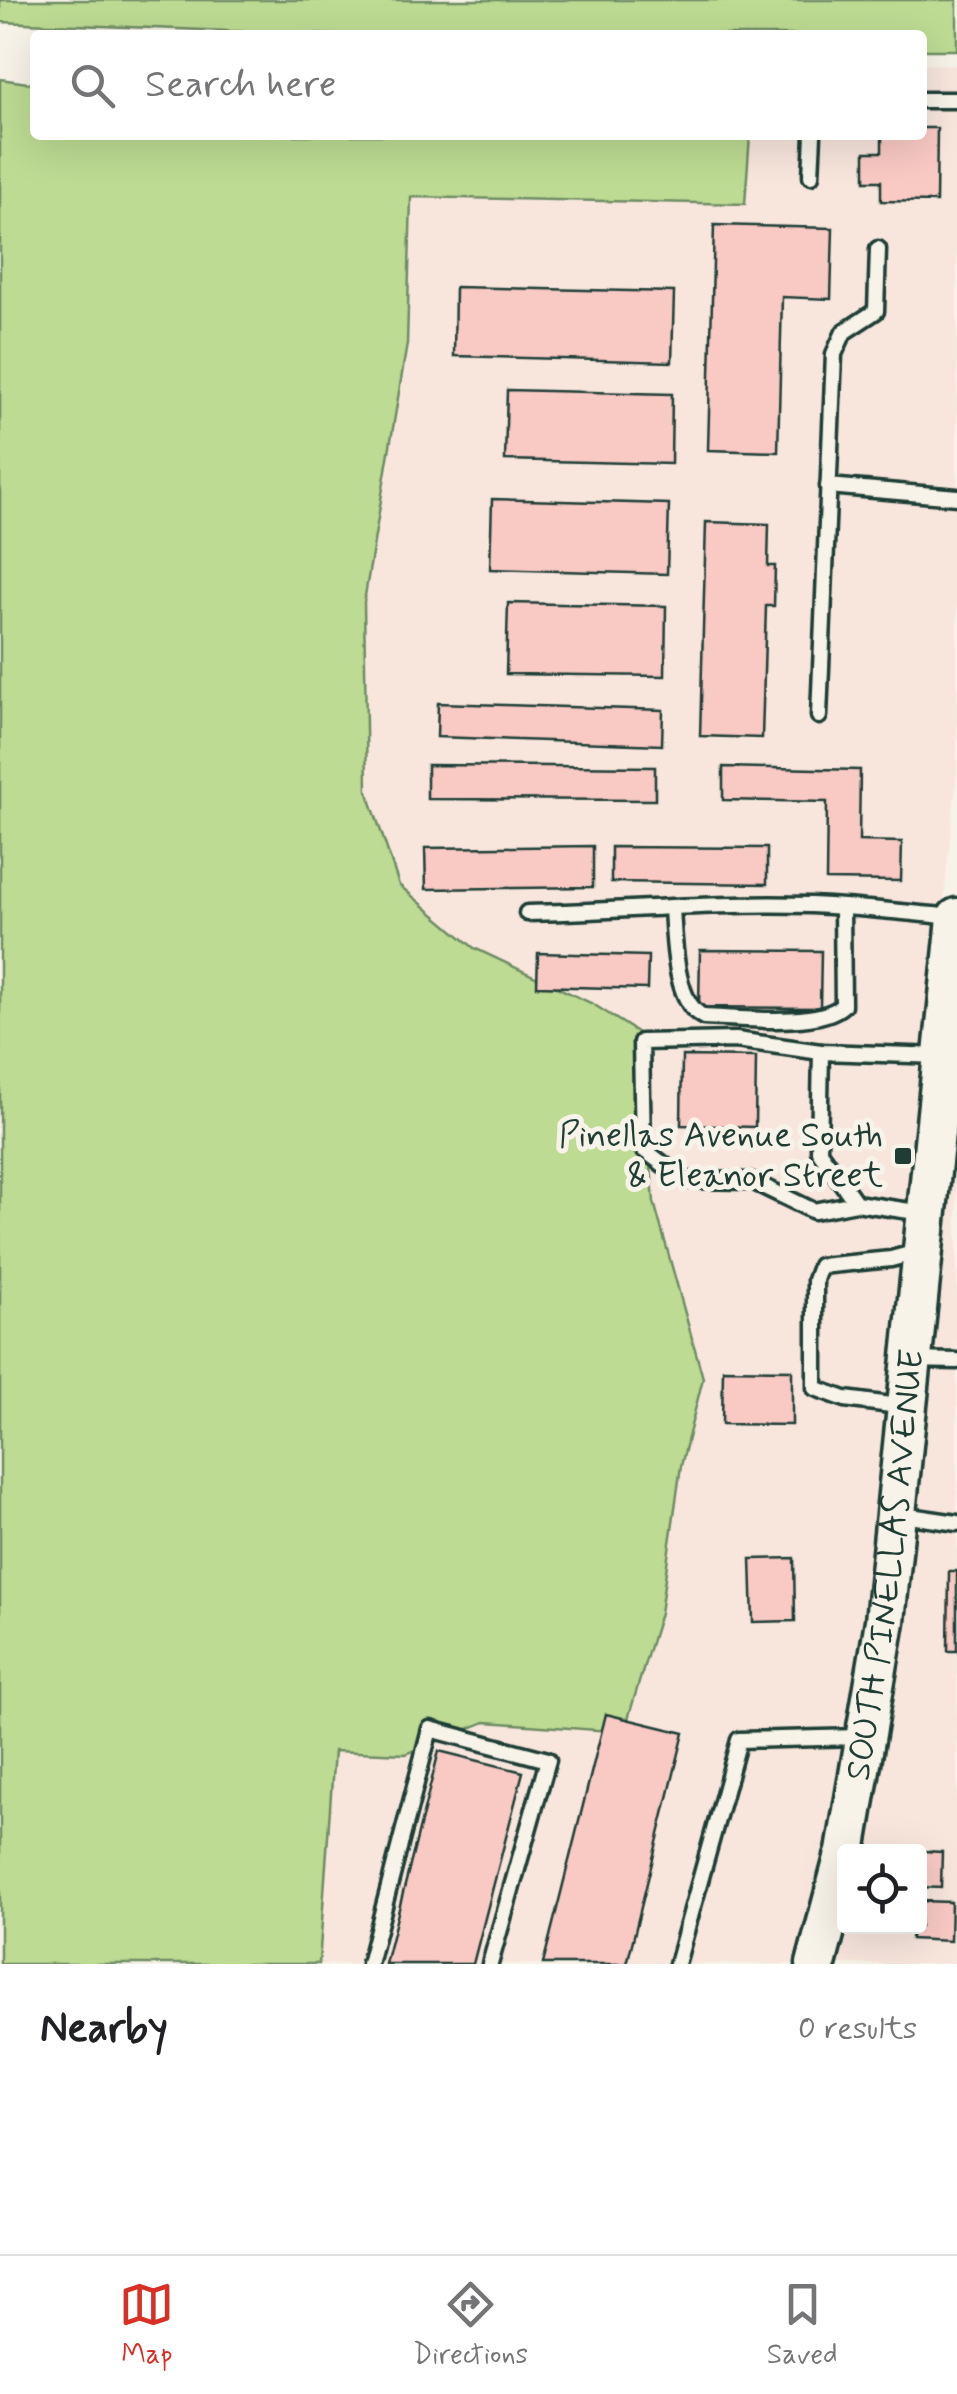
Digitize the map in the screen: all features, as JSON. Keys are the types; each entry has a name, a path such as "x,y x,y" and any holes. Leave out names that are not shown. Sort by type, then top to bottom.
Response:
{"main road":[{"name":"SOUTH PINELLAS AVENUE","path":"848,1844 885,1621 956,926"},
{"name":"SOUTH PINELLAS AVENUE","path":"816,1964 837,1888"}],"lane":[{"path":"927,100 957,100"},
{"path":"811,176 813,140"},
{"path":"819,716 834,354 844,332 876,311 878,249"},
{"path":"828,486 957,497"},
{"path":"672,908 680,976 688,1004 696,1014 772,1018 823,1017 843,1004 842,908"},
{"path":"526,913 842,908 956,926"},
{"path":"925,1213 856,1203 814,1210 752,1182 684,1180 643,1149 641,1042 736,1040 822,1052 942,1056"},
{"path":"822,1052 819,1151 856,1203"},
{"path":"906,1407 845,1399 815,1388 815,1280 820,1266 921,1251"},
{"path":"911,1360 957,1361"},
{"path":"896,1514 957,1523"},
{"path":"369,1964 430,1729 548,1760 490,1964"},
{"path":"677,1964 738,1740 867,1736"}],"shaded area":[{"path":"927,64 957,65 957,772 870,1618 834,1838 800,1964 319,1964 333,1751 448,1735 485,1722 624,1732 660,1613 681,1466 703,1378 654,1202 647,1120 593,1004 474,948 399,885 367,790 364,602 407,344 410,197 744,204 750,140 927,140"},
{"path":"957,1061 957,1964 832,1964 841,1934 927,1934 927,1844 864,1844"}],"green space":[{"path":"0,0 957,0 957,50 927,50 927,30 205,30 0,22"},
{"path":"0,79 30,83 30,140 750,140 745,204 411,197 407,344 364,602 367,790 399,885 474,948 593,1004 646,1038 654,1202 703,1378 681,1466 660,1613 624,1732 485,1722 406,1754 334,1751 319,1964 0,1964"}],"building":[{"path":"927,128 937,128 936,202 881,201 881,181 865,181 865,152 882,152 882,140 927,140"},
{"path":"714,225 833,228 831,299 782,297 778,452 708,450"},
{"path":"455,287 674,292 672,362 454,356"},
{"path":"507,390 672,394 671,464 505,460"},
{"path":"492,499 669,504 667,574 490,569"},
{"path":"706,522 769,524 768,566 775,566 774,606 766,606 762,738 700,736"},
{"path":"508,603 666,606 665,676 506,674"},
{"path":"438,703 663,710 662,745 437,737"},
{"path":"427,765 655,767 655,800 427,799"},
{"path":"723,767 860,770 859,841 902,842 901,881 826,880 827,802 723,800"},
{"path":"593,846 593,887 426,889 425,848"},
{"path":"611,847 767,848 767,884 611,882"},
{"path":"700,950 821,951 820,1008 699,1007"},
{"path":"538,953 648,956 647,989 537,986"},
{"path":"682,1056 756,1057 755,1127 681,1125"},
{"path":"723,1369 792,1370 792,1425 722,1424"},
{"path":"794,1558 795,1621 753,1622 751,1559"},
{"path":"949,1571 957,1571 957,1651 948,1651"},
{"path":"606,1714 684,1733 627,1964 543,1964"},
{"path":"439,1751 523,1772 473,1964 385,1964"},
{"path":"927,1851 942,1852 941,1888 927,1887"},
{"path":"927,1901 951,1902 950,1941 911,1939 911,1934 927,1934"}],"place":[{"name":"Pinellas Avenue South & Eleanor Street","path":"903,1156"}]}
